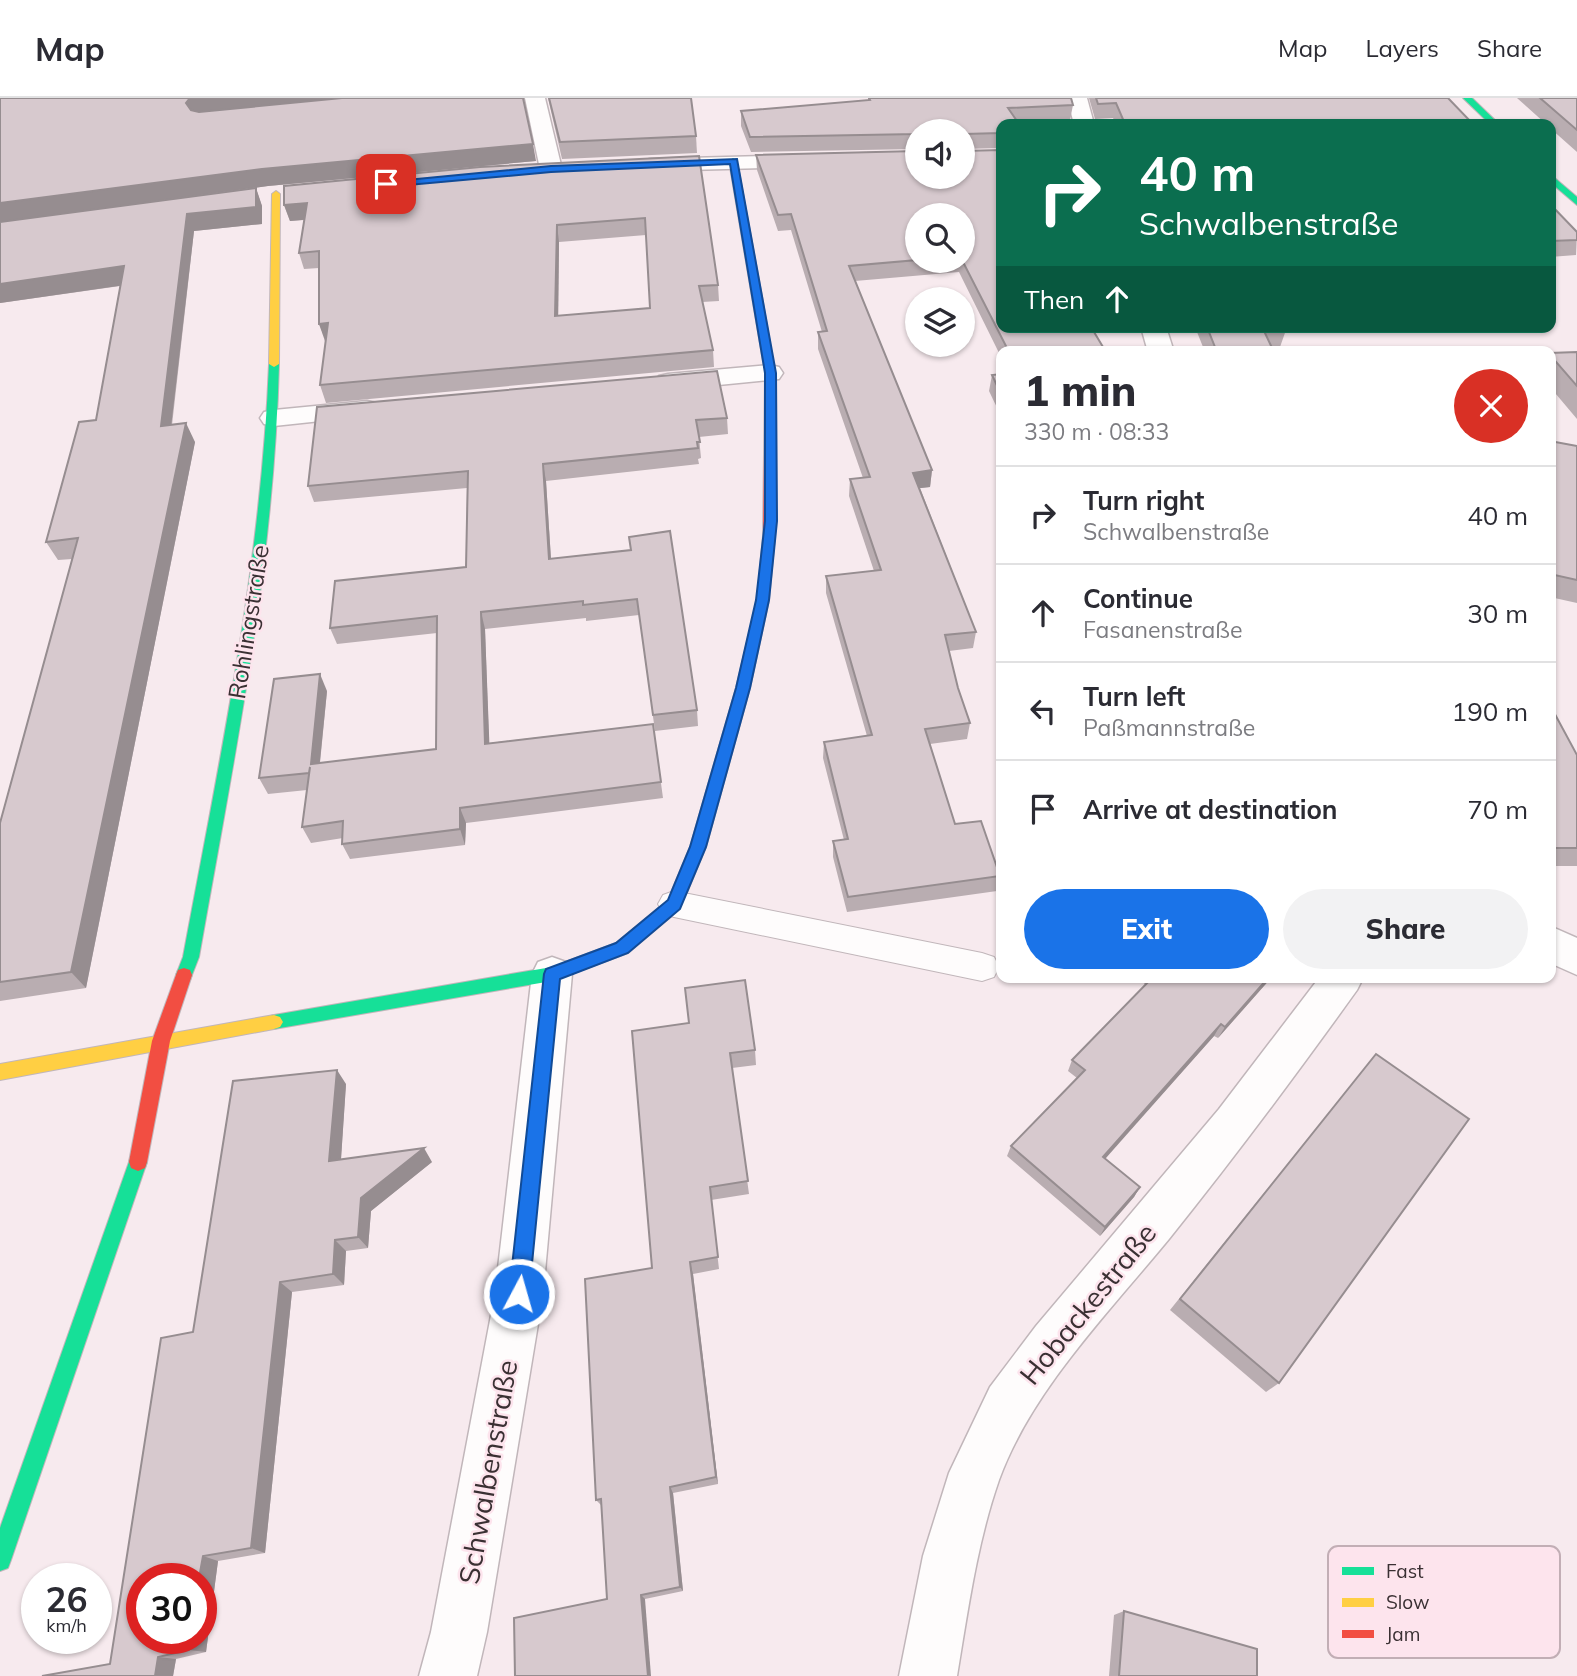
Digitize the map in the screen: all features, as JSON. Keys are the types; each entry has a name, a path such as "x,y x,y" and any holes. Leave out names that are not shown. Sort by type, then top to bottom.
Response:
{"street":[{"path":"535,98 551,169"},
{"path":"1077,98 1083,119"},
{"path":"1468,98 1490,119"},
{"path":"629,166 905,158"},
{"path":"0,1072 161,1041 552,974 622,948 674,904 698,847 743,688 763,600 772,496 770,373 733,161"},
{"path":"523,172 577,168"},
{"path":"1556,183 1577,202"},
{"path":"248,198 304,192"},
{"name":"Rohlingstraße","path":"161,1041 191,957 260,565 274,418 276,194"},
{"path":"646,384 770,373"},
{"path":"274,418 398,407"},
{"path":"1556,946 1577,958"},
{"name":"Schwalbenstraße","path":"448,1676 459,1632 519,1294 552,974"},
{"name":"Hobackestraße","path":"928,1676 950,1556 975,1473 1009,1405 1054,1343 1235,1123 1339,983"},
{"path":"0,1560 138,1164 161,1041"}],"lane":[{"path":"674,904 982,967"}],"building":[{"path":"0,98 190,98 186,103 191,110 199,112 342,98 523,98 533,144 262,169 0,203"},
{"path":"549,98 691,98 696,136 560,142"},
{"path":"869,98 1071,98 1073,105 1008,108 1016,119 996,119 996,133 975,134 975,119 905,119 905,134 750,137 741,111 870,100"},
{"path":"1096,98 1448,98 1468,119 1123,119 1116,103 1098,104"},
{"path":"1540,98 1577,98 1577,130"},
{"path":"996,150 996,327 969,273 975,273 975,203 905,203 905,261 849,266 932,470 913,473 976,632 945,635 970,723 925,729 955,824 981,821 996,864 996,877 848,897 833,841 848,839 824,742 872,735 826,576 881,570 850,479 870,477 818,332 827,331 791,214 778,215 756,155 905,151 905,189 975,189 975,151"},
{"path":"699,156 718,285 699,286 713,350 320,385 328,323 319,324 319,251 299,253 307,203 284,205 284,186 480,167","holes":["645,218 650,308 555,316 557,225"]},
{"path":"256,188 256,207 187,214 161,426 186,423 71,972 0,982 0,823 78,538 46,542 79,422 96,420 124,266 0,284 0,222"},
{"path":"1556,210 1577,232 1577,240 1556,241"},
{"path":"999,333 1095,333 1102,346 1006,346"},
{"path":"1209,333 1265,333 1271,346 1215,346"},
{"path":"1577,352 1577,386 1556,362 1556,353"},
{"path":"717,371 727,418 696,420 700,442 697,442 698,448 543,464 549,559 631,550 629,537 670,531 697,710 653,715 637,599 583,605 583,601 481,612 485,744 653,724 661,782 460,808 460,829 342,844 343,821 302,827 310,767 309,773 259,778 274,679 320,674 311,764 436,749 437,616 330,628 335,581 466,567 468,471 308,486 317,407"},
{"path":"1556,442 1577,446 1577,580 1556,575"},
{"path":"1556,716 1577,755 1577,848 1556,848"},
{"path":"745,980 755,1050 730,1053 748,1181 710,1187 718,1257 690,1262 716,1477 670,1487 680,1587 641,1595 648,1676 515,1676 514,1618 607,1599 601,1499 596,1500 585,1279 652,1268 632,1031 689,1023 685,988"},
{"path":"1147,983 1264,983 1225,1027 1221,1024 1103,1157 1140,1187 1105,1227 1011,1146 1085,1070 1072,1060"},
{"path":"1376,1054 1469,1119 1279,1383 1180,1299"},
{"path":"337,1070 329,1161 424,1148 361,1198 358,1237 335,1240 333,1274 280,1282 251,1548 203,1556 202,1563 126,1563 126,1654 171,1654 158,1657 155,1676 42,1676 110,1664 161,1338 193,1332 233,1081"},
{"path":"1124,1611 1257,1649 1257,1676 1119,1676"}],"traffic: fast":[{"path":"1467,98 1490,119"},
{"path":"733,161 757,297"},
{"path":"1556,183 1577,202"},
{"path":"184,975 191,957 245,662 265,512 272,438 274,364"},
{"path":"274,1022 552,974 622,948 674,904 698,847 743,688 763,600 769,536"},
{"path":"0,1560 138,1162"}],"traffic: slow":[{"path":"274,364 276,194"},
{"path":"0,1072 274,1022"}],"traffic: jam":[{"path":"757,297 770,373 769,536"},
{"path":"138,1162 161,1041 184,975"}],"route":[{"path":"386,184 551,169 733,161 770,373 773,458 771,521 763,600 743,688 698,847 674,904 622,948 552,974 519,1294"}]}
